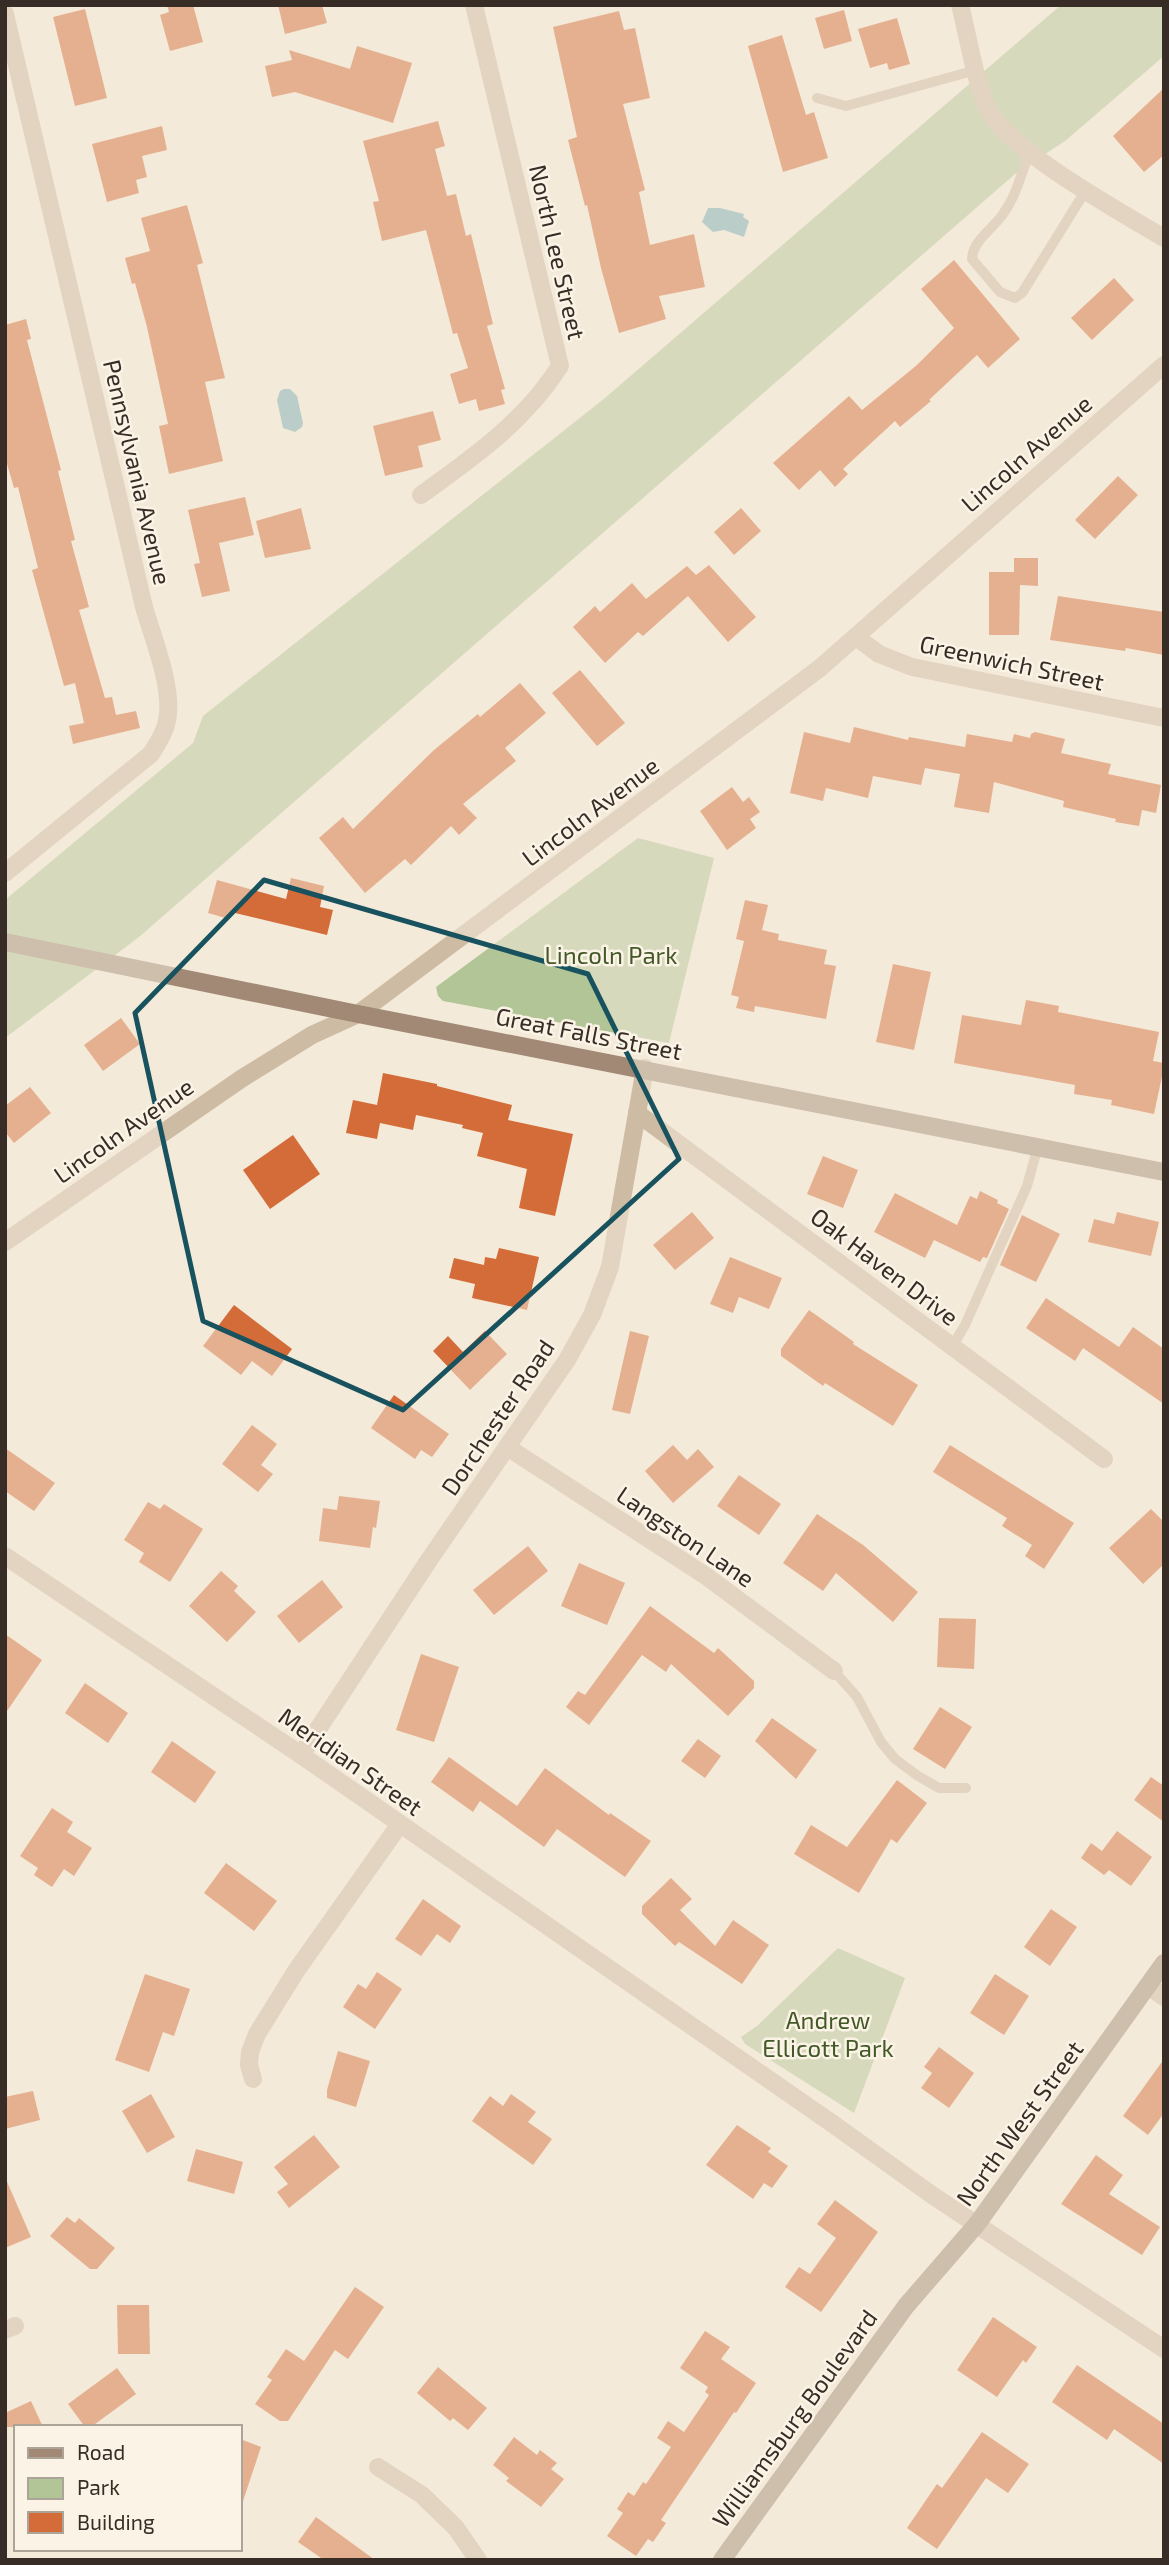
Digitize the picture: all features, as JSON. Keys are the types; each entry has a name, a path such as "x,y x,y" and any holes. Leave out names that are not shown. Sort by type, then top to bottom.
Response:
{"main road":[{"name":"Great Falls Street","path":"5,942 358,1014 1164,1171"},
{"name":"North West Street","path":"905,2306 977,2224 1164,1963"},
{"name":"Williamsburg Boulevard","path":"722,2560 905,2306"}],"street":[{"name":"North Lee Street","path":"421,495 490,445 542,393 560,366 474,5"},
{"path":"960,5 983,97 993,117 1030,152 1164,238"},
{"name":"Pennsylvania Avenue","path":"5,14 144,607 168,695 168,716 162,737 151,754 5,873"},
{"name":"Lincoln Avenue","path":"5,1242 241,1079 312,1035 358,1014 750,721 856,637 1164,365"},
{"name":"Greenwich Street","path":"856,637 879,654 912,667 1164,718"},
{"name":"Dorchester Road","path":"301,1755 567,1360 592,1315 610,1267 645,1068"},
{"name":"Oak Haven Drive","path":"637,1113 1104,1459"},
{"name":"Langston Lane","path":"507,1447 706,1576 834,1671"},
{"name":"Meridian Street","path":"5,1556 301,1755 977,2224"},
{"path":"253,2079 249,2065 250,2052 257,2034 289,1982 400,1824"},
{"path":"1148,1986 1164,1997"},
{"path":"977,2224 1164,2349"},
{"path":"378,2467 422,2495 456,2528 478,2560"}],"lane":[{"path":"817,99 846,106 977,70"},
{"path":"1030,152 1020,174 1015,195 1003,215 973,250 972,259 1000,292 1016,298 1022,293 1087,190"},
{"path":"952,1347 965,1325 1027,1186 1038,1146"},
{"path":"834,1671 856,1697 881,1742 895,1759 939,1788 965,1788"}],"highlighted area":[{"path":"264,880 588,974 679,1159 403,1410 203,1321 135,1013"}],"green space":[{"path":"1061,5 1164,5 1164,56 1065,141 1015,174 139,937 5,1038 5,900 193,743 203,716 605,398"},
{"name":"Lincoln Park","path":"638,838 714,858 669,1043 443,1001 438,996 436,987"},
{"name":"Andrew Ellicott Park","path":"838,1948 905,1978 854,2113 745,2044 741,2037 757,2026"}],"water":[{"path":"708,208 744,214 743,217 749,221 744,237 724,230 713,232 702,222"},
{"path":"290,389 297,396 303,423 295,432 283,428 277,400 280,391"}],"building":[{"path":"167,5 193,5 203,42 170,51 160,15 169,12"},
{"path":"278,5 322,5 327,23 285,34"},
{"path":"85,9 107,98 75,106 53,17"},
{"path":"844,10 852,41 824,49 815,18"},
{"path":"619,11 624,30 635,28 650,98 623,104 645,190 639,192 650,245 694,234 705,287 659,296 666,319 619,333 568,140 577,137 553,27"},
{"path":"897,18 910,64 889,70 887,63 870,68 858,29"},
{"path":"782,35 806,115 814,112 828,158 783,172 748,46"},
{"path":"357,46 412,63 393,123 295,92 272,97 265,66 292,60 289,50 350,69"},
{"path":"1164,88 1164,155 1144,172 1113,136"},
{"path":"438,121 445,146 435,149 447,196 456,194 466,236 471,234 493,324 487,326 505,389 501,390 505,404 479,411 476,399 459,404 450,374 468,368 457,333 453,334 426,230 382,241 373,202 379,201 363,141"},
{"path":"162,126 167,150 142,156 147,177 136,180 139,193 107,202 92,144"},
{"path":"187,205 203,263 197,265 225,378 205,382 223,461 169,474 159,426 168,424 147,327 125,258 150,251 141,218"},
{"path":"954,260 1020,339 988,368 977,355 929,400 931,401 900,427 895,421 843,469 848,474 835,487 820,470 799,490 773,463 849,396 862,410 917,365 954,328 921,289"},
{"path":"1114,278 1134,300 1092,340 1071,318"},
{"path":"26,319 31,339 27,340 61,470 58,471 75,540 71,541 89,607 79,610 105,698 112,697 116,715 136,711 140,728 73,744 69,726 84,723 75,683 64,686 32,570 38,568 18,487 14,488 5,457 5,325"},
{"path":"433,411 441,440 418,446 423,467 385,476 373,426"},
{"path":"1118,476 1138,495 1095,539 1075,520"},
{"path":"245,497 254,535 219,543 230,591 202,597 194,564 200,563 188,510"},
{"path":"301,508 311,549 265,558 256,521"},
{"path":"741,508 761,531 734,555 714,532"},
{"path":"1014,558 1038,558 1038,586 1020,585 1019,635 989,635 989,572 1014,572"},
{"path":"709,565 756,617 728,642 688,596 643,636 638,632 605,663 573,627 595,606 600,612 632,583 646,599 687,566 696,575"},
{"path":"1058,596 1164,612 1164,655 1050,640"},
{"path":"580,670 625,723 597,746 552,693"},
{"path":"520,683 546,713 505,748 516,761 463,804 477,818 459,835 451,826 411,865 405,859 365,893 319,838 343,817 353,829 434,750 478,714 480,717"},
{"path":"854,727 908,740 909,737 965,747 967,734 1012,742 1014,734 1030,738 1035,732 1065,739 1061,753 1111,764 1108,774 1161,785 1156,813 1142,810 1139,826 1115,822 1116,819 1063,807 1064,801 994,782 989,813 954,807 960,774 925,768 921,785 873,776 868,798 826,788 823,801 790,793 804,732 850,743"},
{"path":"732,787 743,802 749,797 760,812 750,819 756,828 727,850 700,811"},
{"path":"291,878 324,886 320,907 333,910 327,935 231,912 229,919 208,913 217,880 286,899"},
{"path":"745,900 768,905 762,930 779,934 778,940 827,950 824,964 836,966 826,1019 755,1006 754,1012 736,1008 739,997 731,995 744,941 736,939"},
{"path":"893,964 931,972 914,1050 876,1042"},
{"path":"1026,1000 1059,1006 1058,1012 1159,1032 1153,1061 1164,1063 1164,1067 1154,1114 1111,1105 1112,1100 1074,1094 1075,1085 954,1063 962,1015 1021,1025"},
{"path":"121,1018 140,1044 103,1071 84,1045"},
{"path":"383,1073 437,1084 512,1105 508,1120 573,1134 555,1216 519,1208 527,1169 477,1156 483,1133 462,1128 463,1125 416,1115 413,1130 380,1123 377,1139 346,1133 353,1100 377,1105"},
{"path":"30,1087 51,1113 14,1143 5,1132 5,1106"},
{"path":"293,1135 320,1174 270,1209 243,1170"},
{"path":"823,1156 858,1170 843,1208 807,1194"},
{"path":"980,1191 1009,1209 987,1258 983,1257 980,1262 934,1240 925,1258 874,1232 895,1193 957,1225 970,1196 977,1199"},
{"path":"692,1212 714,1238 675,1270 653,1245"},
{"path":"1117,1212 1159,1222 1151,1256 1088,1242 1094,1219 1114,1224"},
{"path":"1022,1215 1060,1234 1036,1282 1000,1265"},
{"path":"499,1248 539,1257 527,1310 472,1298 475,1284 449,1278 454,1258 484,1265 485,1257 496,1259"},
{"path":"730,1257 782,1278 769,1309 739,1297 733,1313 710,1304"},
{"path":"1046,1298 1119,1347 1133,1327 1164,1349 1164,1404 1083,1348 1075,1361 1026,1328"},
{"path":"234,1305 292,1349 272,1376 252,1361 241,1375 203,1346"},
{"path":"809,1310 854,1342 853,1344 918,1385 893,1426 825,1383 823,1386 781,1356 781,1349"},
{"path":"485,1331 507,1354 470,1390 433,1351 448,1336 463,1352"},
{"path":"630,1331 649,1336 630,1414 612,1410"},
{"path":"394,1395 449,1434 432,1457 421,1450 415,1459 371,1428"},
{"path":"252,1425 277,1444 261,1465 273,1474 258,1492 222,1464"},
{"path":"673,1445 687,1460 698,1449 714,1467 673,1503 645,1471"},
{"path":"950,1445 1074,1523 1044,1569 1025,1556 1032,1545 1002,1526 1007,1518 933,1472"},
{"path":"5,1448 55,1483 34,1511 5,1491"},
{"path":"739,1475 781,1504 759,1535 717,1506"},
{"path":"339,1496 380,1501 370,1548 319,1541 323,1508 337,1510"},
{"path":"148,1502 160,1509 164,1504 203,1529 170,1582 139,1562 144,1553 124,1540"},
{"path":"1151,1509 1164,1522 1164,1564 1143,1584 1109,1548"},
{"path":"817,1514 863,1545 918,1592 893,1622 836,1573 823,1591 783,1563"},
{"path":"528,1546 548,1571 494,1615 473,1590"},
{"path":"579,1563 625,1583 607,1625 561,1606"},
{"path":"221,1571 238,1586 234,1591 256,1612 227,1642 189,1606"},
{"path":"322,1580 343,1607 299,1643 277,1616"},
{"path":"650,1606 714,1653 718,1648 754,1681 754,1688 728,1716 671,1664 666,1672 642,1655 589,1725 566,1707 578,1691 585,1695"},
{"path":"939,1618 976,1619 974,1669 937,1667"},
{"path":"5,1634 42,1660 5,1714"},
{"path":"421,1654 459,1667 434,1742 396,1730"},
{"path":"85,1683 128,1713 108,1743 65,1713"},
{"path":"940,1707 972,1727 945,1769 913,1749"},
{"path":"772,1718 817,1750 796,1779 755,1741"},
{"path":"698,1739 721,1756 705,1778 681,1761"},
{"path":"172,1741 216,1772 195,1803 151,1772"},
{"path":"449,1757 517,1806 545,1768 609,1815 610,1813 651,1841 625,1877 557,1829 544,1847 480,1801 473,1812 431,1782"},
{"path":"1151,1777 1164,1786 1164,1822 1134,1800"},
{"path":"897,1780 927,1803 897,1843 891,1839 859,1893 794,1854 811,1825 847,1847"},
{"path":"52,1808 73,1822 67,1832 92,1848 74,1876 64,1869 52,1887 34,1875 38,1868 20,1856"},
{"path":"1117,1831 1152,1857 1131,1886 1109,1870 1104,1875 1081,1858 1091,1843 1102,1851"},
{"path":"226,1863 277,1901 254,1931 204,1893"},
{"path":"671,1878 692,1899 680,1910 715,1946 733,1920 769,1945 742,1984 679,1942 675,1946 642,1914 642,1906"},
{"path":"423,1899 461,1926 450,1943 437,1934 421,1956 395,1939"},
{"path":"1051,1909 1077,1927 1050,1966 1024,1947"},
{"path":"377,1972 402,1989 375,2029 343,2007 358,1984 366,1989"},
{"path":"145,1974 190,1989 174,2036 163,2032 149,2072 115,2060"},
{"path":"995,1974 1029,1996 1004,2035 970,2013"},
{"path":"939,2047 974,2073 949,2108 921,2088 932,2073 924,2067"},
{"path":"338,2051 370,2061 356,2107 327,2098"},
{"path":"1164,2059 1164,2113 1148,2135 1123,2116"},
{"path":"33,2091 40,2120 5,2129 5,2097"},
{"path":"151,2094 175,2137 147,2153 122,2111"},
{"path":"511,2094 536,2112 528,2122 552,2139 533,2165 472,2121 490,2096 503,2106"},
{"path":"737,2125 771,2148 768,2152 788,2166 772,2188 764,2183 753,2199 706,2165"},
{"path":"314,2135 340,2167 289,2208 277,2192 288,2184 274,2167"},
{"path":"196,2149 243,2162 234,2194 187,2181"},
{"path":"1096,2155 1123,2175 1109,2194 1160,2227 1142,2255 1061,2204"},
{"path":"5,2177 31,2237 5,2248"},
{"path":"835,2200 878,2232 821,2312 785,2287 799,2267 810,2274 836,2238 817,2224"},
{"path":"67,2217 75,2223 79,2218 115,2248 97,2269 90,2269 50,2236"},
{"path":"355,2287 384,2307 348,2359 335,2350 288,2421 280,2421 255,2404 272,2380 267,2377 286,2349 304,2361"},
{"path":"117,2305 149,2305 150,2354 118,2354"},
{"path":"993,2317 1037,2347 1026,2363 1023,2360 997,2397 957,2370"},
{"path":"705,2331 730,2347 721,2359 756,2383 661,2520 666,2523 653,2542 648,2539 636,2556 607,2536 623,2513 617,2509 628,2492 634,2496 643,2482 646,2484 671,2447 657,2438 668,2421 684,2432 709,2395 705,2392 708,2387 680,2368"},
{"path":"1077,2365 1164,2424 1164,2464 1114,2429 1107,2440 1052,2402"},
{"path":"438,2367 487,2408 468,2430 453,2418 450,2421 417,2393"},
{"path":"117,2368 136,2394 94,2425 84,2425 68,2404"},
{"path":"31,2401 42,2425 5,2427 5,2413"},
{"path":"982,2432 1029,2464 1008,2493 986,2478 937,2549 907,2528 937,2484 942,2488"},
{"path":"514,2437 537,2455 540,2450 557,2463 551,2469 564,2479 541,2507 506,2481 509,2478 493,2465"},
{"path":"242,2440 261,2447 242,2501"},
{"path":"316,2517 375,2560 324,2560 298,2542"}]}
